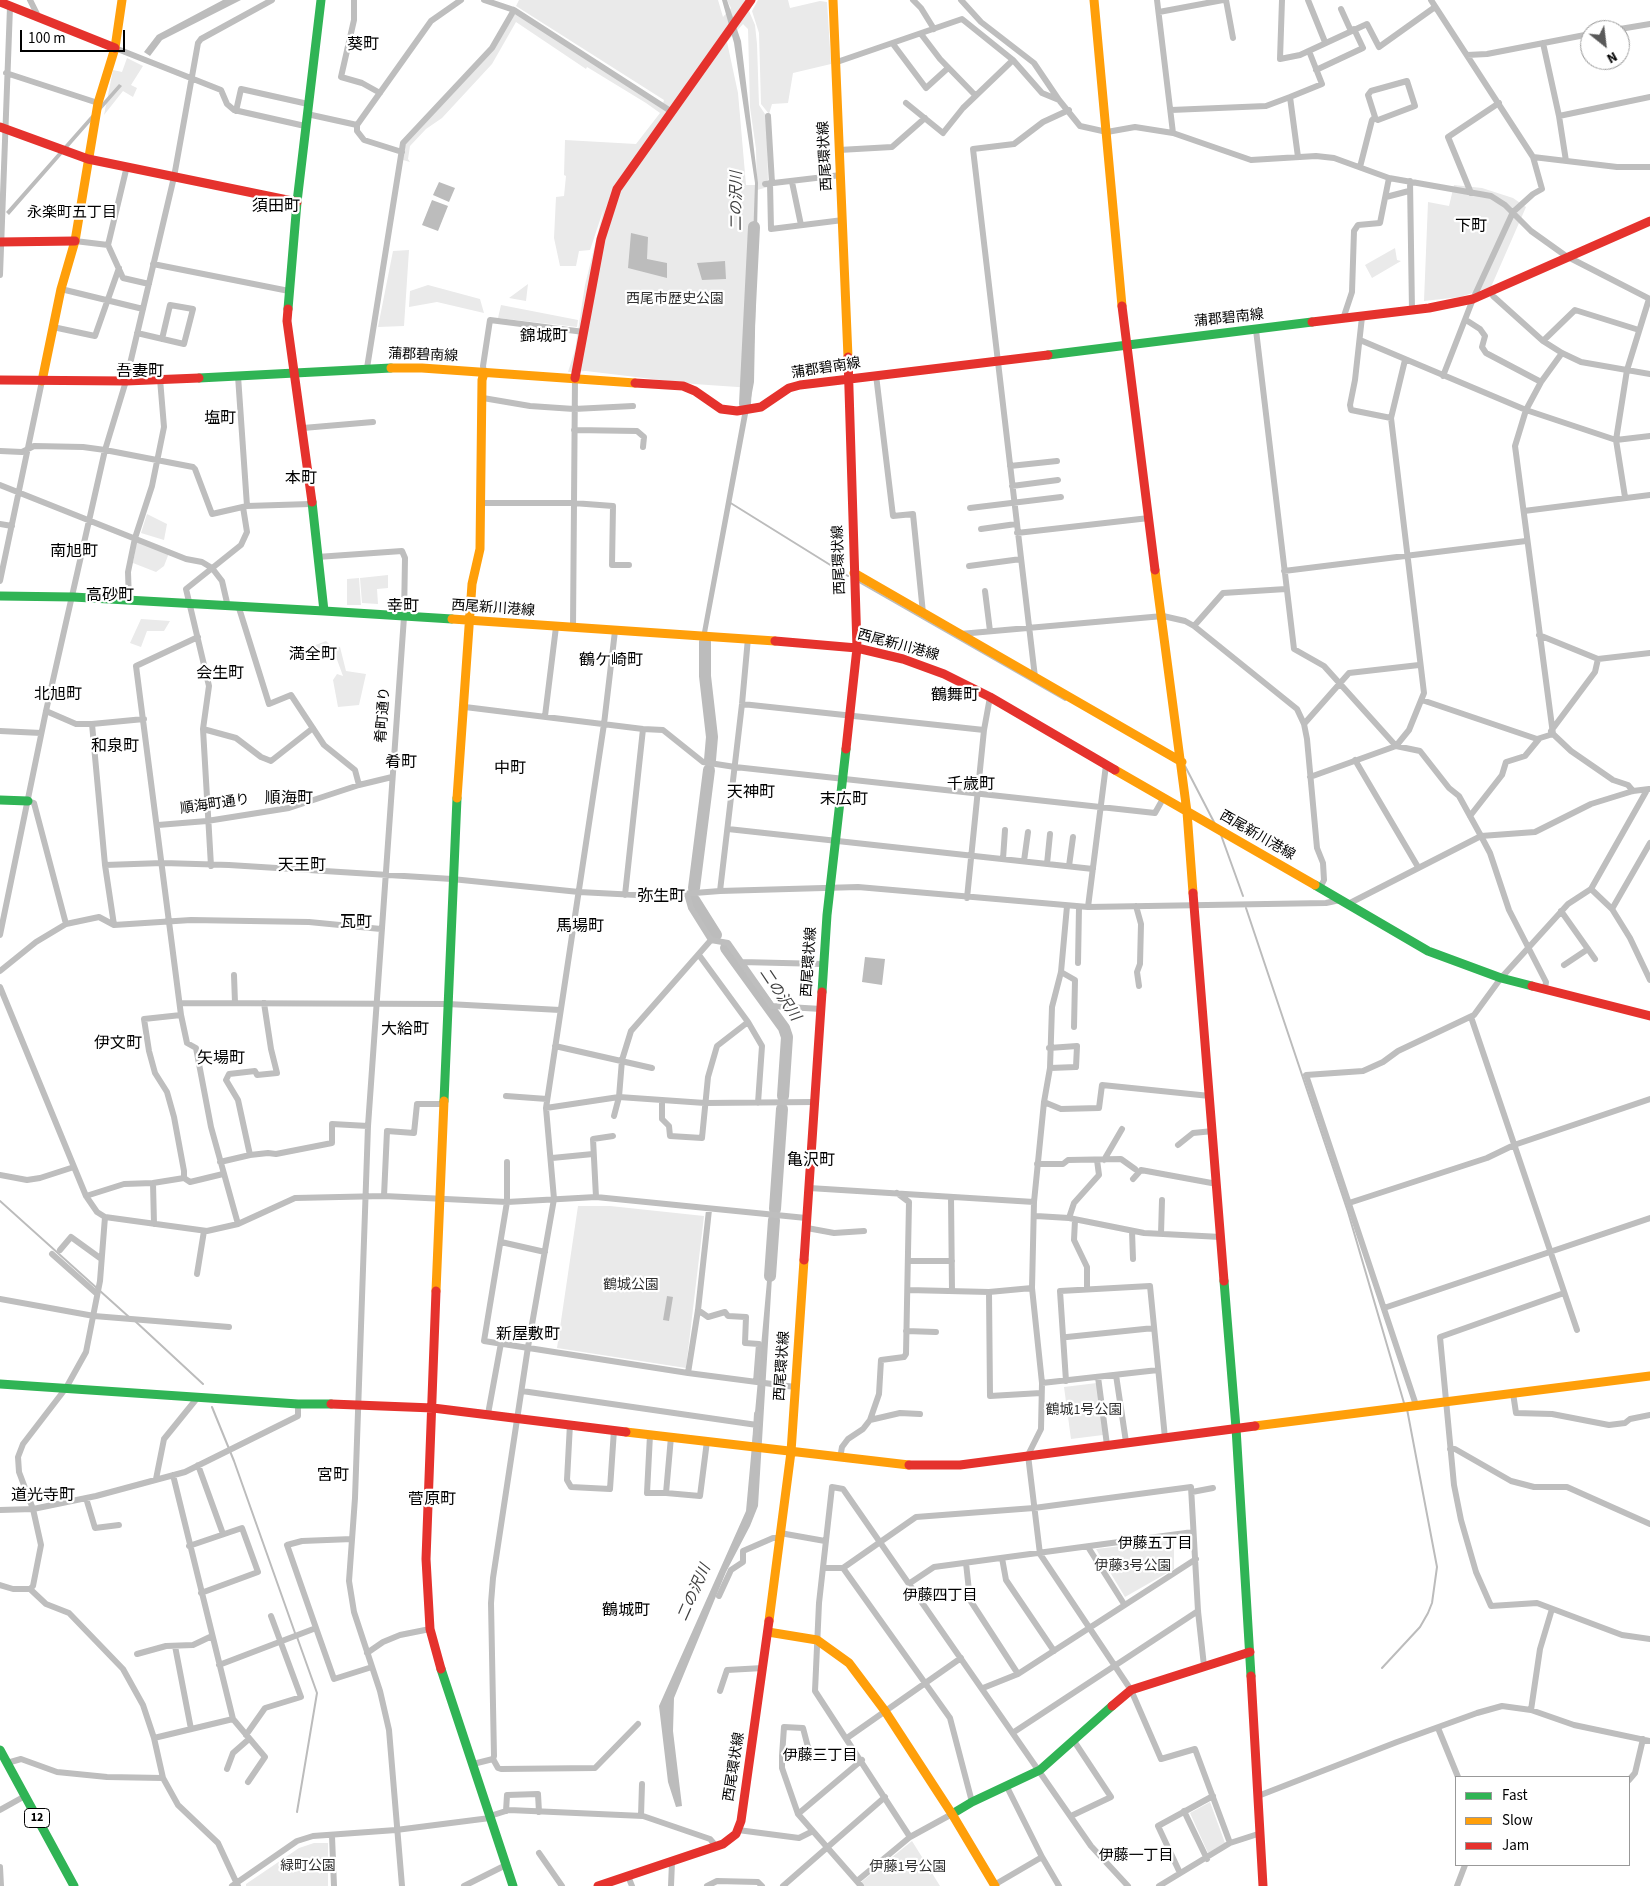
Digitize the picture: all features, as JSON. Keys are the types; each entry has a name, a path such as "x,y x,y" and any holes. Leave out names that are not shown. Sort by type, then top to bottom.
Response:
{"street":[{"path":"30,0 39,18"},
{"path":"0,581 20,493 61,289 75,241 98,103 115,48 122,0"},
{"path":"0,935 41,733 105,450 126,381 174,177 190,79 198,43 201,38 272,0"},
{"path":"321,0 305,126 287,321 303,428 310,504 324,611"},
{"path":"354,0 354,20 341,77 362,83 380,94"},
{"path":"402,152 364,140 357,131 357,125 431,20 461,0"},
{"path":"484,0 514,10 672,112"},
{"path":"573,628 575,378 601,239 617,189 751,0"},
{"name":"西尾環状線","path":"738,1830 763,1668 791,1452 830,887 857,648 849,378 833,0"},
{"path":"913,0 921,8 934,29"},
{"path":"961,0 981,22 1034,63 1059,100 1080,126 1108,132 1135,127 1173,133 1251,160 1298,157 1328,158 1389,178 1491,196 1512,212 1531,231 1566,256 1650,299 1627,370 1616,440 1625,497"},
{"path":"1094,0 1108,132 1126,346 1163,616 1187,812 1236,1428 1263,1886"},
{"path":"1157,0 1173,133"},
{"path":"1159,12 1201,2 1225,0 1233,38"},
{"path":"1282,0 1280,60 1309,51 1367,24 1379,47 1435,7"},
{"path":"1308,0 1325,42"},
{"path":"1431,0 1533,157 1542,189 1533,194 1512,212 1473,299 1443,376"},
{"path":"0,2 221,90 227,104 236,111 305,126"},
{"path":"0,276 3,128 10,7"},
{"path":"1316,70 1363,48 1341,9"},
{"path":"367,368 403,144 492,48 514,10"},
{"path":"837,62 962,19 1013,60 1042,94 1059,100"},
{"path":"1630,27 1650,24"},
{"path":"921,34 948,68 975,95"},
{"path":"1467,55 1580,36"},
{"path":"1543,43 1559,116 1566,161"},
{"path":"893,44 926,88 948,68"},
{"path":"1171,110 1266,106 1322,84 1309,51"},
{"path":"906,103 943,133 975,95 1013,60"},
{"path":"6,73 98,103"},
{"path":"1360,167 1374,118 1368,95 1371,91 1407,81 1415,106 1378,120 1374,118"},
{"path":"236,111 241,89 357,125"},
{"path":"1290,97 1298,157"},
{"path":"1559,116 1650,97"},
{"path":"1471,193 1448,137 1499,104"},
{"path":"1035,677 974,149 1014,144 1043,122 1069,110"},
{"path":"768,116 771,229 843,220"},
{"path":"839,150 892,147 925,118"},
{"path":"3,128 88,159 297,202"},
{"path":"1533,157 1617,166 1650,167"},
{"path":"127,166 108,244 123,278 149,284"},
{"path":"769,183 792,182 841,175"},
{"path":"1343,319 1352,292 1354,231 1358,225 1380,223 1389,178"},
{"path":"1410,181 1408,191 1412,311"},
{"path":"792,182 800,225"},
{"path":"1386,197 1408,191"},
{"name":"蒲郡碧南線","path":"0,380 126,381 294,375 367,368 422,368 683,386 695,390 721,409 738,411 761,407 788,388 849,378 1362,318 1412,311 1473,299 1566,256 1650,221"},
{"path":"1,242 75,241 108,244"},
{"path":"153,264 289,291"},
{"path":"54,327 95,336 119,268"},
{"path":"61,289 143,309"},
{"path":"1491,291 1493,296 1543,341 1581,362 1650,374"},
{"path":"137,333 162,339 184,344 193,310 170,305 162,339"},
{"path":"1543,341 1575,310 1639,330"},
{"path":"1362,318 1350,405 1351,410 1391,418"},
{"path":"513,1886 438,1663 430,1629 426,1559 445,1104 452,879 472,584 480,549 482,380 490,320 584,332"},
{"path":"1466,320 1480,329 1485,336 1482,348 1486,354 1541,382"},
{"path":"1256,330 1294,649 1324,666 1396,746"},
{"path":"1360,340 1526,410 1616,440 1650,436"},
{"path":"1562,352 1541,382 1526,410 1515,446 1552,732 1571,751 1613,780 1628,785 1633,791"},
{"path":"1396,746 1408,730 1424,693 1391,418 1405,360"},
{"path":"876,374 893,516 913,514 923,613"},
{"path":"211,866 203,729 209,686 186,589 241,545 247,532 238,376"},
{"path":"129,601 128,572 164,427 160,380"},
{"path":"483,398 530,406 574,409 633,406"},
{"path":"303,428 373,422"},
{"path":"574,430 637,431 644,437 643,447"},
{"path":"0,451 22,452 29,448 54,447 105,450 195,469 212,514 245,507 310,504"},
{"path":"1010,466 1057,461"},
{"path":"1012,486 1058,480"},
{"path":"0,485 212,568 225,588 228,607"},
{"path":"1524,511 1650,495"},
{"path":"970,508 1061,497"},
{"path":"482,503 573,503 613,506 612,565 629,565"},
{"path":"1018,533 1149,518"},
{"path":"0,524 12,526"},
{"path":"982,529 1016,524"},
{"path":"1284,571 1526,541"},
{"name":"肴町通り","path":"317,557 402,551 405,558 404,617 375,1004 368,1126 349,1581 354,1612 372,1667 389,1730 402,1886"},
{"path":"969,566 1020,559"},
{"path":"854,573 1182,762"},
{"path":"1194,626 1223,593 1286,589"},
{"path":"985,591 990,631"},
{"name":"西尾新川港線","path":"0,596 73,597 239,608 324,611 748,638 857,648 903,659 944,674 990,697 1428,951 1501,978 1650,1016"},
{"path":"239,608 269,704 291,695 324,745 355,770 359,785"},
{"path":"960,634 1163,616 1185,620 1194,626 1297,709 1304,724 1317,848 1324,863 1324,880 1320,888"},
{"path":"545,716 556,627"},
{"path":"615,631 604,724 546,1108 552,1158 554,1198 528,1346 493,1578 493,1759 498,1768 501,1769 595,1768 638,1724"},
{"path":"1539,635 1598,659 1650,653"},
{"path":"198,637 136,666 180,1003 187,1043 196,1048 205,1099 220,1162 238,1224"},
{"path":"720,891 748,638"},
{"path":"1470,816 1502,775 1506,762 1525,756 1539,738 1552,732 1595,672 1598,659"},
{"path":"1304,724 1349,673 1420,665"},
{"path":"967,898 984,730 990,697"},
{"path":"1422,700 1539,738"},
{"path":"742,704 984,730"},
{"path":"465,707 643,730 663,730 703,762 735,767 978,792 1155,813 1164,797"},
{"path":"46,711 76,724 144,719"},
{"path":"92,724 105,865 114,925"},
{"path":"203,729 236,738 261,758 270,761 313,728"},
{"path":"625,895 643,730"},
{"path":"0,731 41,733"},
{"path":"1310,777 1396,746 1420,751 1449,788 1459,796 1481,836 1490,853 1509,910 1530,948 1546,982 1546,988"},
{"path":"1355,760 1418,867"},
{"path":"1088,907 1106,765"},
{"name":"順海町通り","path":"158,825 208,821 289,808 359,785 392,777"},
{"path":"105,865 163,863 386,875 452,879 625,895 858,887 1080,907 1344,902 1481,836 1535,832 1591,804 1633,791 1649,792 1591,889 1568,904 1561,911 1530,948 1501,978 1490,996 1471,1016 1398,1051 1383,1062 1363,1071 1306,1074 1384,1308 1409,1407"},
{"path":"0,800 34,802 66,924"},
{"path":"728,829 1093,869"},
{"path":"1003,859 1006,830"},
{"path":"1024,861 1028,832"},
{"path":"1047,864 1050,834"},
{"path":"1069,866 1073,837"},
{"path":"1612,909 1650,844"},
{"path":"1591,889 1612,909 1630,938 1650,980"},
{"path":"687,894 691,908 711,940 728,943 772,1006 821,1009"},
{"path":"0,972 36,942 66,924 99,917 110,905"},
{"path":"1066,906 1061,972 1052,1007 1049,1048 1050,1068 1044,1102 1034,1202 1032,1288 1042,1383 1040,1393 1041,1429 1028,1455 1040,1554 1131,1690 1161,1759 1195,1749 1230,1844"},
{"path":"1136,906 1142,924 1138,972 1139,986"},
{"path":"1078,963 1080,907"},
{"path":"1561,911 1595,959"},
{"path":"99,917 114,925 191,920 309,922 381,929"},
{"path":"614,1116 619,1097 622,1060 631,1031 711,940"},
{"path":"1564,965 1588,949"},
{"path":"699,955 748,1022 762,1046 758,1103"},
{"path":"741,962 824,964"},
{"path":"1061,972 1075,980 1074,1026"},
{"path":"234,975 235,1003"},
{"path":"0,987 86,1196 97,1212 105,1217 204,1231 220,1230 238,1224 295,1198 384,1196 507,1202 554,1198 596,1198 807,1223 834,1232 864,1230"},
{"path":"180,1003 448,1004 560,1010"},
{"path":"250,1155 238,1100 226,1080 229,1074 255,1071 257,1075 277,1073 271,1049 264,1003"},
{"path":"182,1015 144,1019 153,1066 167,1092 174,1117 184,1178"},
{"path":"1471,1016 1577,1330"},
{"path":"662,1100 662,1119 669,1126 670,1136 702,1138 708,1077 717,1046 748,1022"},
{"path":"555,1046 652,1068"},
{"path":"1049,1048 1077,1046 1076,1067 1050,1068"},
{"path":"1044,1102 1060,1108 1098,1108 1102,1085 1210,1096"},
{"path":"506,1096 547,1099"},
{"path":"546,1108 619,1097 705,1103 814,1102"},
{"path":"1349,1203 1487,1158 1514,1145 1650,1099"},
{"path":"384,1196 387,1131 414,1133 417,1104 445,1104"},
{"path":"220,1162 250,1155 268,1152 276,1154 332,1143 332,1124 368,1126"},
{"path":"1087,1289 1087,1268 1074,1240 1072,1219 1074,1202 1099,1175 1101,1160 1122,1129"},
{"path":"1178,1145 1193,1133 1213,1131"},
{"path":"596,1198 593,1139 613,1136"},
{"path":"552,1158 594,1154"},
{"path":"1037,1164 1063,1164 1068,1160 1120,1159 1135,1169"},
{"path":"507,1162 507,1202 484,1341 528,1346 688,1373 795,1387"},
{"path":"0,1175 27,1180 40,1178 74,1167"},
{"path":"1133,1179 1141,1170 1216,1184"},
{"path":"86,1196 124,1184 153,1183 184,1178 190,1182 223,1174"},
{"path":"153,1183 154,1224"},
{"path":"809,1188 1034,1202"},
{"path":"840,1458 842,1447 848,1439 863,1429 870,1420 879,1394 881,1360 904,1357 906,1354 909,1202 897,1193"},
{"path":"952,1197 952,1291"},
{"path":"1161,1234 1162,1200"},
{"path":"688,1373 698,1310 709,1210"},
{"path":"1036,1216 1072,1219 1132,1231 1221,1237"},
{"path":"30,1589 33,1586 41,1545 33,1509 19,1472 18,1457 23,1444 66,1388 86,1352 94,1316 96,1293 100,1281 100,1258 105,1217"},
{"path":"1384,1308 1650,1218"},
{"path":"197,1274 204,1231"},
{"path":"1132,1231 1133,1259"},
{"path":"60,1250 71,1237 100,1258"},
{"path":"501,1242 544,1252"},
{"path":"52,1254 96,1293"},
{"path":"909,1261 952,1260"},
{"path":"1066,1381 1060,1291 1150,1286 1165,1438"},
{"path":"908,1290 989,1292 1032,1288"},
{"path":"989,1292 990,1396 1040,1393"},
{"path":"1564,1293 1440,1338 1454,1485 1461,1520 1488,1605 1537,1603 1622,1635 1650,1639"},
{"path":"0,1299 94,1316 229,1327"},
{"path":"698,1310 708,1317 725,1312 728,1316 746,1317 745,1343 760,1344 756,1382"},
{"path":"1067,1336 1154,1328"},
{"path":"906,1331 936,1332"},
{"path":"488,1414 500,1343"},
{"path":"1042,1383 1158,1370"},
{"path":"1116,1375 1126,1442"},
{"path":"0,1384 298,1404 357,1404 433,1408 840,1458 905,1465 960,1465 1126,1442 1650,1376"},
{"path":"1098,1377 1107,1445"},
{"path":"522,1391 757,1425"},
{"path":"1513,1393 1516,1412 1552,1414 1609,1425 1625,1423 1630,1419 1650,1415"},
{"path":"156,1479 164,1438 198,1397"},
{"path":"0,1510 33,1509 173,1476 298,1416 298,1404"},
{"path":"870,1420 900,1413 920,1414"},
{"path":"751,1446 757,1425 757,1414"},
{"path":"570,1424 567,1480 571,1487 610,1489 614,1430"},
{"path":"650,1435 647,1492 700,1496 707,1441"},
{"path":"666,1493 671,1437"},
{"path":"1450,1449 1455,1449 1510,1481 1534,1487 1567,1487 1650,1524"},
{"path":"198,1465 223,1534"},
{"path":"173,1476 233,1719 265,1757 248,1782"},
{"path":"910,1837 848,1738 815,1691 816,1640 832,1487 843,1489 1014,1732 1091,1846 1128,1886"},
{"path":"823,1568 843,1568 916,1517 1034,1508 1192,1487 1198,1611 1204,1666"},
{"path":"1192,1492 1213,1488"},
{"path":"86,1498 95,1528 119,1525"},
{"path":"189,1546 242,1528 258,1572 201,1593"},
{"path":"910,1583 934,1566 1040,1554 1193,1532"},
{"path":"719,1596 731,1570 743,1562 743,1551 779,1536 825,1540"},
{"path":"352,1539 302,1541 286,1545 334,1679 372,1667"},
{"path":"1088,1547 1124,1604"},
{"path":"1002,1558 1006,1580 1054,1651"},
{"path":"983,1688 1018,1674 1124,1604 1196,1560"},
{"path":"966,1563 970,1600 1018,1674"},
{"path":"843,1568 950,1718 972,1802"},
{"path":"0,1586 13,1589 30,1589 46,1604 69,1613 107,1649 123,1669 143,1705 154,1738 163,1778 178,1805 218,1843 235,1885 297,1840 313,1836 396,1830 490,1817 506,1811 641,1816 710,1839 716,1846"},
{"path":"1531,1710 1540,1649 1552,1609"},
{"path":"1014,1732 1198,1611"},
{"path":"226,1769 233,1753 248,1737 264,1708 301,1697 282,1641 271,1616"},
{"path":"219,1665 316,1628"},
{"path":"367,1653 383,1642 400,1635 430,1629"},
{"path":"768,1632 816,1640 850,1663 885,1711 952,1814 994,1885 1042,1857"},
{"path":"137,1654 166,1646 193,1645 212,1636"},
{"path":"175,1646 191,1729"},
{"path":"782,1760 809,1751 803,1728 784,1727 782,1760 782,1768 798,1814 859,1883 910,1837 972,1802 1040,1770 1131,1690 1250,1652"},
{"path":"848,1738 961,1658"},
{"path":"720,1691 727,1670 763,1668"},
{"path":"1258,1796 1477,1713 1502,1706 1531,1710 1574,1725 1650,1741"},
{"path":"154,1738 233,1719"},
{"path":"1438,1728 1458,1776"},
{"path":"1630,1779 1634,1773 1643,1739"},
{"path":"1071,1816 1111,1797 1074,1741"},
{"name":"12","path":"0,1750 74,1886"},
{"path":"7,1763 21,1759 57,1772 107,1777 163,1778"},
{"path":"473,1764 493,1759"},
{"path":"798,1814 862,1760"},
{"path":"641,1816 642,1784"},
{"path":"1007,1787 1042,1857 1059,1886"},
{"path":"506,1811 507,1795 538,1794 539,1812"},
{"path":"0,1810 25,1796"},
{"path":"1180,1873 1158,1826 1213,1796"},
{"path":"783,1886 885,1797"},
{"path":"1184,1811 1207,1859"},
{"path":"598,1886 716,1846 730,1840 738,1830 799,1838 813,1831"},
{"path":"1159,1886 1230,1844 1260,1833"},
{"path":"332,1836 334,1886"},
{"path":"539,1853 562,1886"},
{"path":"671,1886 672,1862"},
{"path":"464,1886 506,1864"},
{"path":"1457,1886 1465,1866"},
{"path":"0,1867 1,1886"},
{"path":"628,1876 632,1886"},
{"path":"707,1886 717,1881 758,1882 762,1886"}],"green space":[{"name":"西尾市歴史公園","path":"519,0 718,0 723,17 731,8 727,0 756,0 749,11 755,25 759,105 767,117 768,187 757,190 756,149 750,107 748,29 743,24 727,42 738,93 746,185 756,185 752,388 694,384 586,371 568,372 575,350 585,285 604,208 590,250 579,251 576,266 560,266 554,238 556,197 564,196 566,176 564,175 565,140 636,144 660,113 646,103 587,67 586,69 516,22 492,64 442,118 426,129 410,146 408,159 410,162 403,160 405,143 480,62 513,15 518,13 662,107 664,100 516,6"},
{"path":"758,0 788,0 790,8 820,1 827,2 831,64 793,73 788,103 772,104 769,114 761,104 759,33 752,11"},
{"path":"127,58 143,66 131,85 137,88 133,97 123,91 104,115 113,70 122,72"},
{"path":"1454,185 1482,188 1513,198 1526,207 1491,287 1460,297 1424,301 1428,202 1449,206"},
{"path":"1395,248 1397,260 1401,261 1372,278 1365,265"},
{"path":"409,250 404,326 378,327 393,251"},
{"path":"528,284 526,301 509,298"},
{"path":"428,285 480,299 484,313 437,302 409,307 410,291"},
{"path":"501,305 578,320 577,327 498,318"},
{"path":"147,514 167,524 164,540 141,533"},
{"path":"137,541 169,553 164,566 156,572 133,563"},
{"path":"388,575 388,588 377,589 378,604 362,603 360,578"},
{"path":"359,578 361,605 347,605 347,579"},
{"path":"141,619 170,621 164,631 147,631 141,647 130,643"},
{"path":"326,641 330,645 340,647 346,671 366,674 359,705 338,707 333,680 337,674 343,676 335,654 313,646"},
{"name":"鶴城公園","path":"578,1206 610,1206 704,1216 686,1368 557,1348"},
{"name":"鶴城1号公園","path":"1097,1383 1103,1435 1071,1439 1064,1387"},
{"name":"伊藤3号公園","path":"1174,1540 1174,1569 1125,1597 1096,1549"},
{"path":"1210,1802 1225,1843 1208,1853 1190,1813"},
{"name":"伊藤1号公園","path":"912,1841 940,1886 862,1886 860,1883"},
{"name":"緑町公園","path":"314,1843 328,1843 328,1886 246,1886 246,1884 299,1848"}],"shaded area":[{"path":"223,0 241,0 162,40 150,56 144,52 157,35"},
{"path":"722,0 727,0 741,41 758,183 754,382 707,633 702,632 748,382 755,183 734,43"},
{"path":"119,84 122,86 9,215 6,212"},
{"path":"439,182 455,188 449,202 433,195"},
{"path":"432,200 448,206 438,231 422,225"},
{"path":"631,233 648,237 647,259 667,263 667,278 628,268"},
{"path":"725,261 726,279 702,280 697,263"},
{"path":"865,957 885,959 882,985 862,982"},
{"name":"二の沢川","path":"769,1259 773,1261 758,1506 750,1526 726,1572 674,1698 673,1731 682,1806 676,1807 668,1782 659,1706 746,1511"},
{"path":"667,1296 673,1297 669,1321 663,1320"}],"waterway":[{"name":"二の沢川","path":"745,404 754,227"},
{"path":"729,502 848,576"},
{"path":"859,582 1065,700"},
{"name":"二の沢川","path":"705,642 705,676 712,737 710,760"},
{"path":"1185,766 1215,824"},
{"name":"二の沢川","path":"694,888 709,770"},
{"path":"1221,835 1243,896"},
{"name":"二の沢川","path":"694,900 716,935"},
{"path":"1246,908 1348,1212 1404,1403"},
{"name":"二の沢川","path":"726,948 784,1028 787,1037 783,1096"},
{"name":"二の沢川","path":"775,1209 782,1109"},
{"path":"0,1201 129,1317"},
{"name":"二の沢川","path":"770,1276 774,1220"},
{"path":"135,1321 203,1384"},
{"path":"212,1407 234,1461 295,1633"},
{"path":"1382,1668 1420,1627 1428,1613 1432,1603 1437,1567 1407,1409"},
{"path":"297,1637 317,1693 297,1812"}],"traffic: fast":[{"path":"288,309 297,202 321,0"},
{"path":"1048,355 1312,322"},
{"path":"199,378 391,368"},
{"path":"312,502 324,611 452,619"},
{"path":"0,596 73,597 324,611"},
{"path":"822,992 827,915 846,749"},
{"path":"444,1101 457,798"},
{"path":"0,800 28,801"},
{"path":"1315,885 1428,951 1501,978 1532,986"},
{"path":"1224,1281 1236,1428 1251,1676"},
{"path":"0,1384 298,1404 331,1404"},
{"path":"441,1669 513,1886"},
{"path":"952,1814 972,1802 1040,1770 1112,1706"},
{"path":"0,1750 74,1886"}],"traffic: slow":[{"path":"42,381 61,289 75,241 98,103 115,48 122,0"},
{"path":"833,0 848,357"},
{"path":"1094,0 1122,306"},
{"path":"391,368 422,368 635,383"},
{"path":"457,798 472,584 480,549 482,380 484,373"},
{"path":"1155,570 1187,812 1193,893"},
{"path":"854,573 1182,762"},
{"path":"452,619 775,641"},
{"path":"1115,770 1315,885"},
{"path":"436,1291 444,1101"},
{"path":"769,1621 791,1452 804,1260"},
{"path":"1255,1426 1650,1376"},
{"path":"626,1432 909,1465"},
{"path":"768,1632 817,1640 849,1663 885,1711 952,1814 995,1886"}],"traffic: jam":[{"path":"575,378 601,239 617,189 751,0"},
{"path":"0,2 115,48"},
{"path":"0,127 88,159 297,202"},
{"path":"1312,322 1429,308 1473,299 1650,221"},
{"path":"0,242 75,241"},
{"path":"1122,306 1155,570"},
{"path":"288,309 287,321 312,502"},
{"path":"635,383 683,386 695,391 721,409 737,411 761,407 789,388 800,385 1048,355"},
{"path":"846,749 857,648 848,357"},
{"path":"0,380 126,381 199,378"},
{"path":"775,641 857,648 903,659 944,674 990,697 1115,770"},
{"path":"1193,893 1224,1281"},
{"path":"1532,986 1650,1016"},
{"path":"804,1260 822,992"},
{"path":"436,1291 426,1559 430,1629 441,1669"},
{"path":"331,1404 433,1408 626,1432"},
{"path":"909,1465 960,1465 1255,1426"},
{"path":"598,1886 723,1844 736,1834 741,1821 769,1621"},
{"path":"1112,1706 1131,1690 1250,1652"},
{"path":"1251,1676 1263,1886"}],"district":[{"name":"葵町","path":"363,45"},
{"name":"須田町","path":"276,207"},
{"name":"永楽町五丁目","path":"72,214"},
{"name":"下町","path":"1471,227"},
{"name":"錦城町","path":"544,337"},
{"name":"吾妻町","path":"140,372"},
{"name":"塩町","path":"220,419"},
{"name":"本町","path":"301,479"},
{"name":"南旭町","path":"74,552"},
{"name":"高砂町","path":"110,596"},
{"name":"幸町","path":"403,607"},
{"name":"満全町","path":"313,655"},
{"name":"鶴ケ崎町","path":"611,661"},
{"name":"会生町","path":"220,674"},
{"name":"北旭町","path":"58,695"},
{"name":"鶴舞町","path":"955,696"},
{"name":"和泉町","path":"115,747"},
{"name":"肴町","path":"401,763"},
{"name":"中町","path":"510,769"},
{"name":"千歳町","path":"971,785"},
{"name":"天神町","path":"751,793"},
{"name":"順海町","path":"289,799"},
{"name":"末広町","path":"844,800"},
{"name":"天王町","path":"302,866"},
{"name":"弥生町","path":"661,897"},
{"name":"瓦町","path":"356,923"},
{"name":"馬場町","path":"580,927"},
{"name":"大給町","path":"405,1030"},
{"name":"伊文町","path":"118,1044"},
{"name":"矢場町","path":"221,1059"},
{"name":"亀沢町","path":"811,1161"},
{"name":"新屋敷町","path":"528,1335"},
{"name":"宮町","path":"333,1476"},
{"name":"道光寺町","path":"43,1496"},
{"name":"菅原町","path":"432,1500"},
{"name":"伊藤五丁目","path":"1155,1545"},
{"name":"伊藤四丁目","path":"940,1597"},
{"name":"鶴城町","path":"626,1611"},
{"name":"伊藤三丁目","path":"820,1757"},
{"name":"伊藤一丁目","path":"1136,1857"}]}
